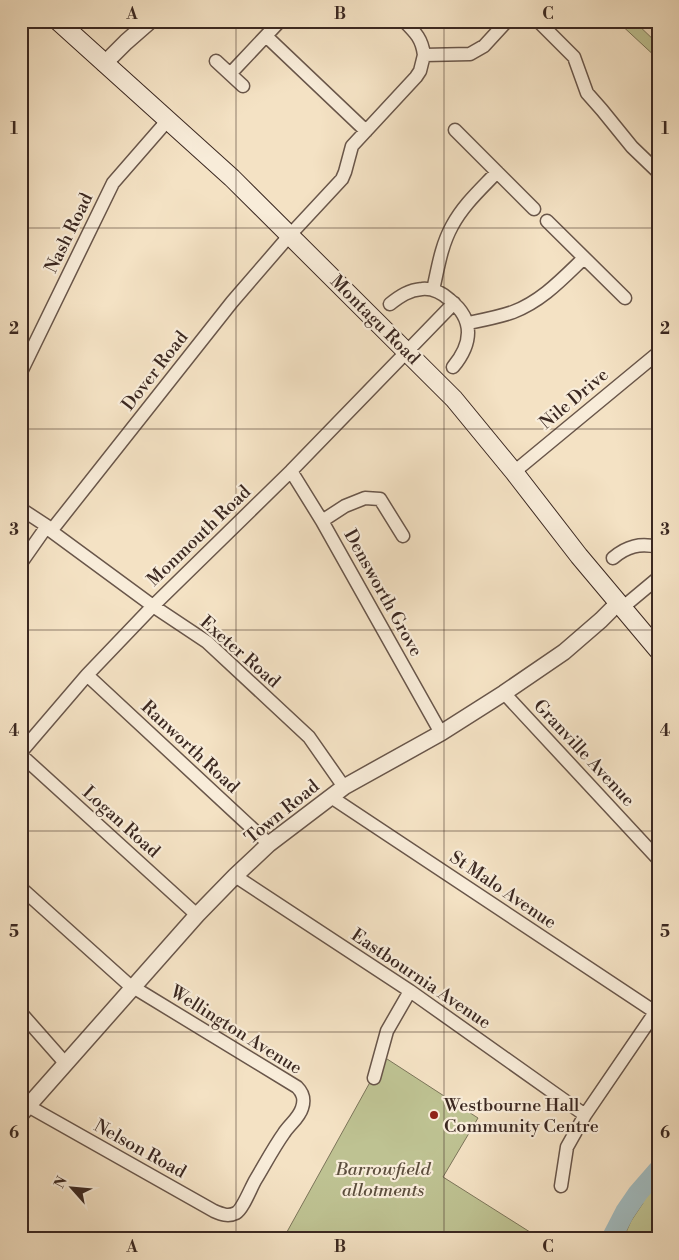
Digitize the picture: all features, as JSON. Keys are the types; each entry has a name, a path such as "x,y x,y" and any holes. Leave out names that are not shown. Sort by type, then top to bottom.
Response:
{"main road":[{"name":"Montagu Road","path":"58,21 232,178 454,399 579,556 658,650"}],"street":[{"path":"21,24 24,21"},
{"path":"104,64 150,21"},
{"path":"404,21 421,40 424,55 470,54 484,46 507,21"},
{"path":"538,21 574,57 587,93 632,147 658,172"},
{"path":"230,74 278,23"},
{"path":"266,36 366,130"},
{"name":"Dover Road","path":"21,563 232,302 344,176 352,146 416,77 420,71 424,55"},
{"path":"216,62 243,86"},
{"name":"Nash Road","path":"21,372 113,183 167,121"},
{"path":"455,130 534,209"},
{"path":"433,290 440,256 451,227 468,202 497,172"},
{"path":"547,221 625,298"},
{"path":"468,323 513,312 538,300 552,290 584,258"},
{"path":"390,304 407,292 423,289 433,290 454,303 463,313 468,323 468,335 464,350 453,368"},
{"name":"Monmouth Road","path":"21,754 87,675 152,606 292,471 454,303"},
{"name":"Nile Drive","path":"514,472 658,353"},
{"name":"Densworth Grove","path":"292,471 441,733"},
{"path":"322,521 345,506 365,498 380,499 403,536"},
{"name":"Exeter Road","path":"21,509 152,606 207,642 309,737 344,787"},
{"path":"613,558 629,547 640,544 658,546"},
{"path":"620,605 658,578"},
{"name":"Town Road","path":"25,1110 197,915 269,844 344,787 441,733 504,693 564,652 620,605"},
{"name":"Ranworth Road","path":"87,675 269,844"},
{"name":"Granville Avenue","path":"504,693 658,858"},
{"name":"Logan Road","path":"21,754 197,915"},
{"name":"St Malo Avenue","path":"331,797 656,1010"},
{"name":"Eastbournia Avenue","path":"235,876 410,991 585,1115"},
{"path":"21,888 134,988"},
{"name":"Wellington Avenue","path":"134,988 297,1087 303,1095 304,1102 298,1116 284,1132 237,1212"},
{"path":"374,1078 387,1031 410,991"},
{"path":"561,1186 567,1147 585,1115 656,1010"},
{"path":"21,1013 66,1064"},
{"name":"Nelson Road","path":"25,1110 214,1211 223,1215 237,1212"}],"green space":[{"path":"617,21 634,21 658,44 658,59"},
{"name":"Barrowfield allotments","path":"384,1057 478,1118 443,1177 541,1239 283,1239"},
{"path":"658,1175 658,1239 623,1239 631,1221 643,1203 638,1198"}],"waterway":[{"path":"611,1239 625,1212 638,1193 658,1170"}],"railway":[{"path":"641,21 658,37"}],"place":[{"name":"Westbourne Hall Community Centre","path":"434,1115"}]}
